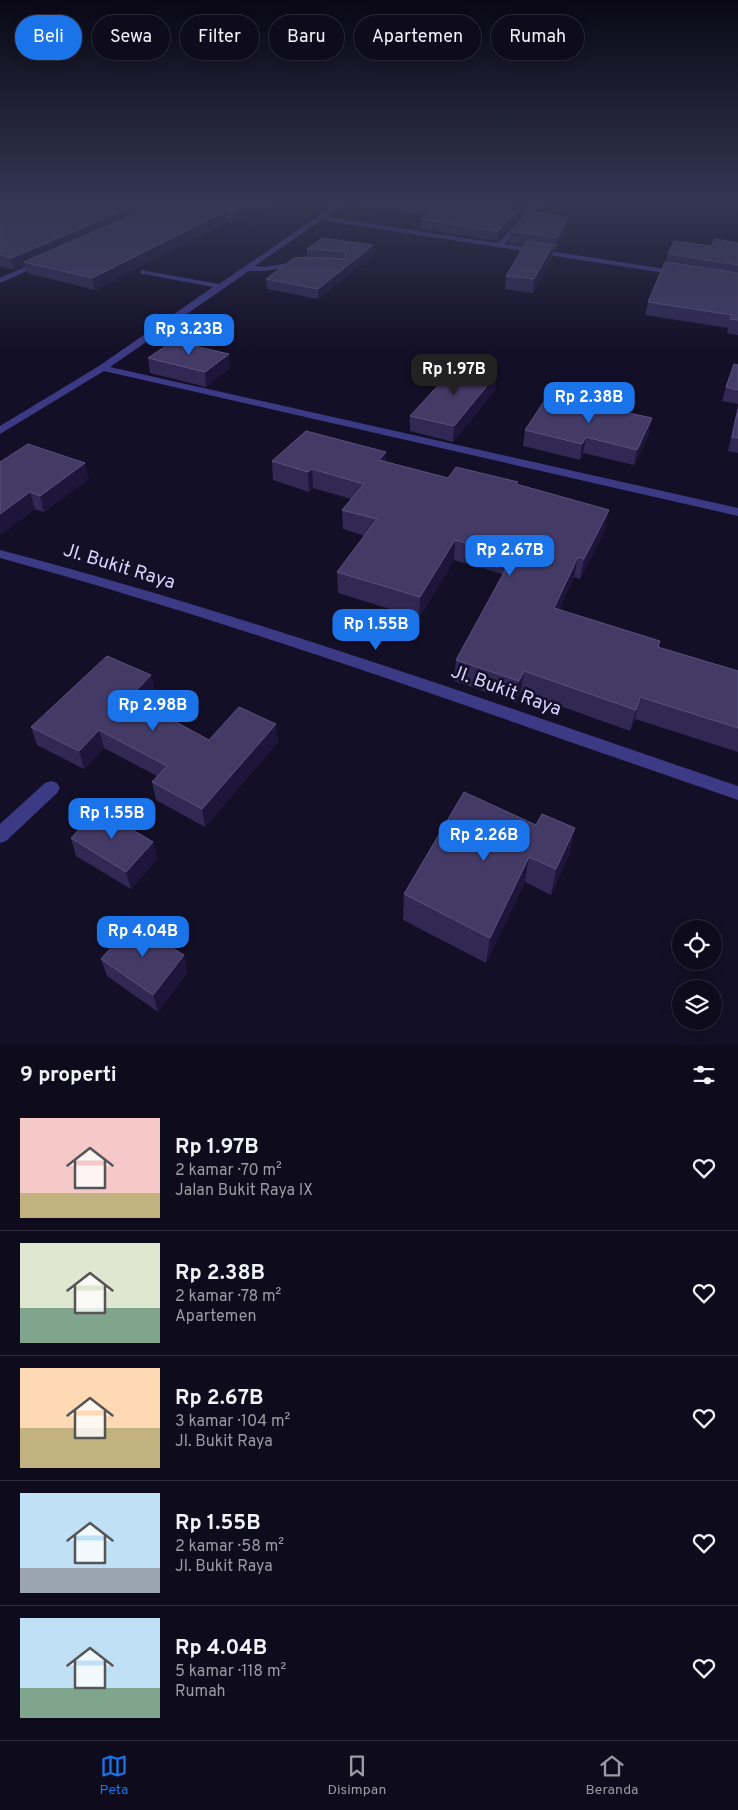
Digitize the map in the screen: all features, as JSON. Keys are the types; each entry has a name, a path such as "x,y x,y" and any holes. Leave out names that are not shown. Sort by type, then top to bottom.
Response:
{"street":[{"path":"0,431 102,368 269,253"},
{"path":"549,253 690,275"},
{"path":"0,281 51,258"},
{"path":"247,268 264,269 307,263"},
{"path":"144,272 219,286"},
{"path":"102,368 738,512"},
{"name":"Jl. Bukit Raya","path":"0,554 191,609 402,675 569,736 738,793"},
{"path":"0,835 51,788"}],"building":[{"path":"0,253 23,253 11,258 0,255"},
{"path":"45,253 142,253 92,278 24,262"},
{"path":"345,253 363,253 318,289 266,279 294,258 346,259"},
{"path":"520,253 549,253 534,279 506,276"},
{"path":"738,253 738,265 668,254"},
{"path":"665,262 738,273 738,320 730,319 732,315 648,302"},
{"path":"173,341 229,354 205,372 148,358"},
{"path":"734,364 738,365 738,390 726,387"},
{"path":"456,366 496,375 454,426 410,416"},
{"path":"547,397 652,418 637,450 586,437 582,444 525,430"},
{"path":"738,409 738,438 732,437"},
{"path":"306,431 386,452 379,460 448,478 456,467 518,482 516,484 609,510 584,559 578,557 554,608 660,641 658,647 738,671 738,728 640,697 636,710 524,671 519,681 456,660 513,556 455,540 420,597 337,572 377,519 342,510 364,484 312,469 308,472 272,461"},
{"path":"28,444 85,463 40,496 30,492 0,514 0,462"},
{"path":"107,656 151,675 130,697 209,740 239,707 276,724 202,809 152,782 167,766 99,730 79,751 31,727"},
{"path":"464,792 536,825 542,814 575,828 556,869 529,857 490,938 404,894"},
{"path":"98,809 153,842 126,872 71,838"},
{"path":"132,923 184,955 153,995 101,959"}]}
